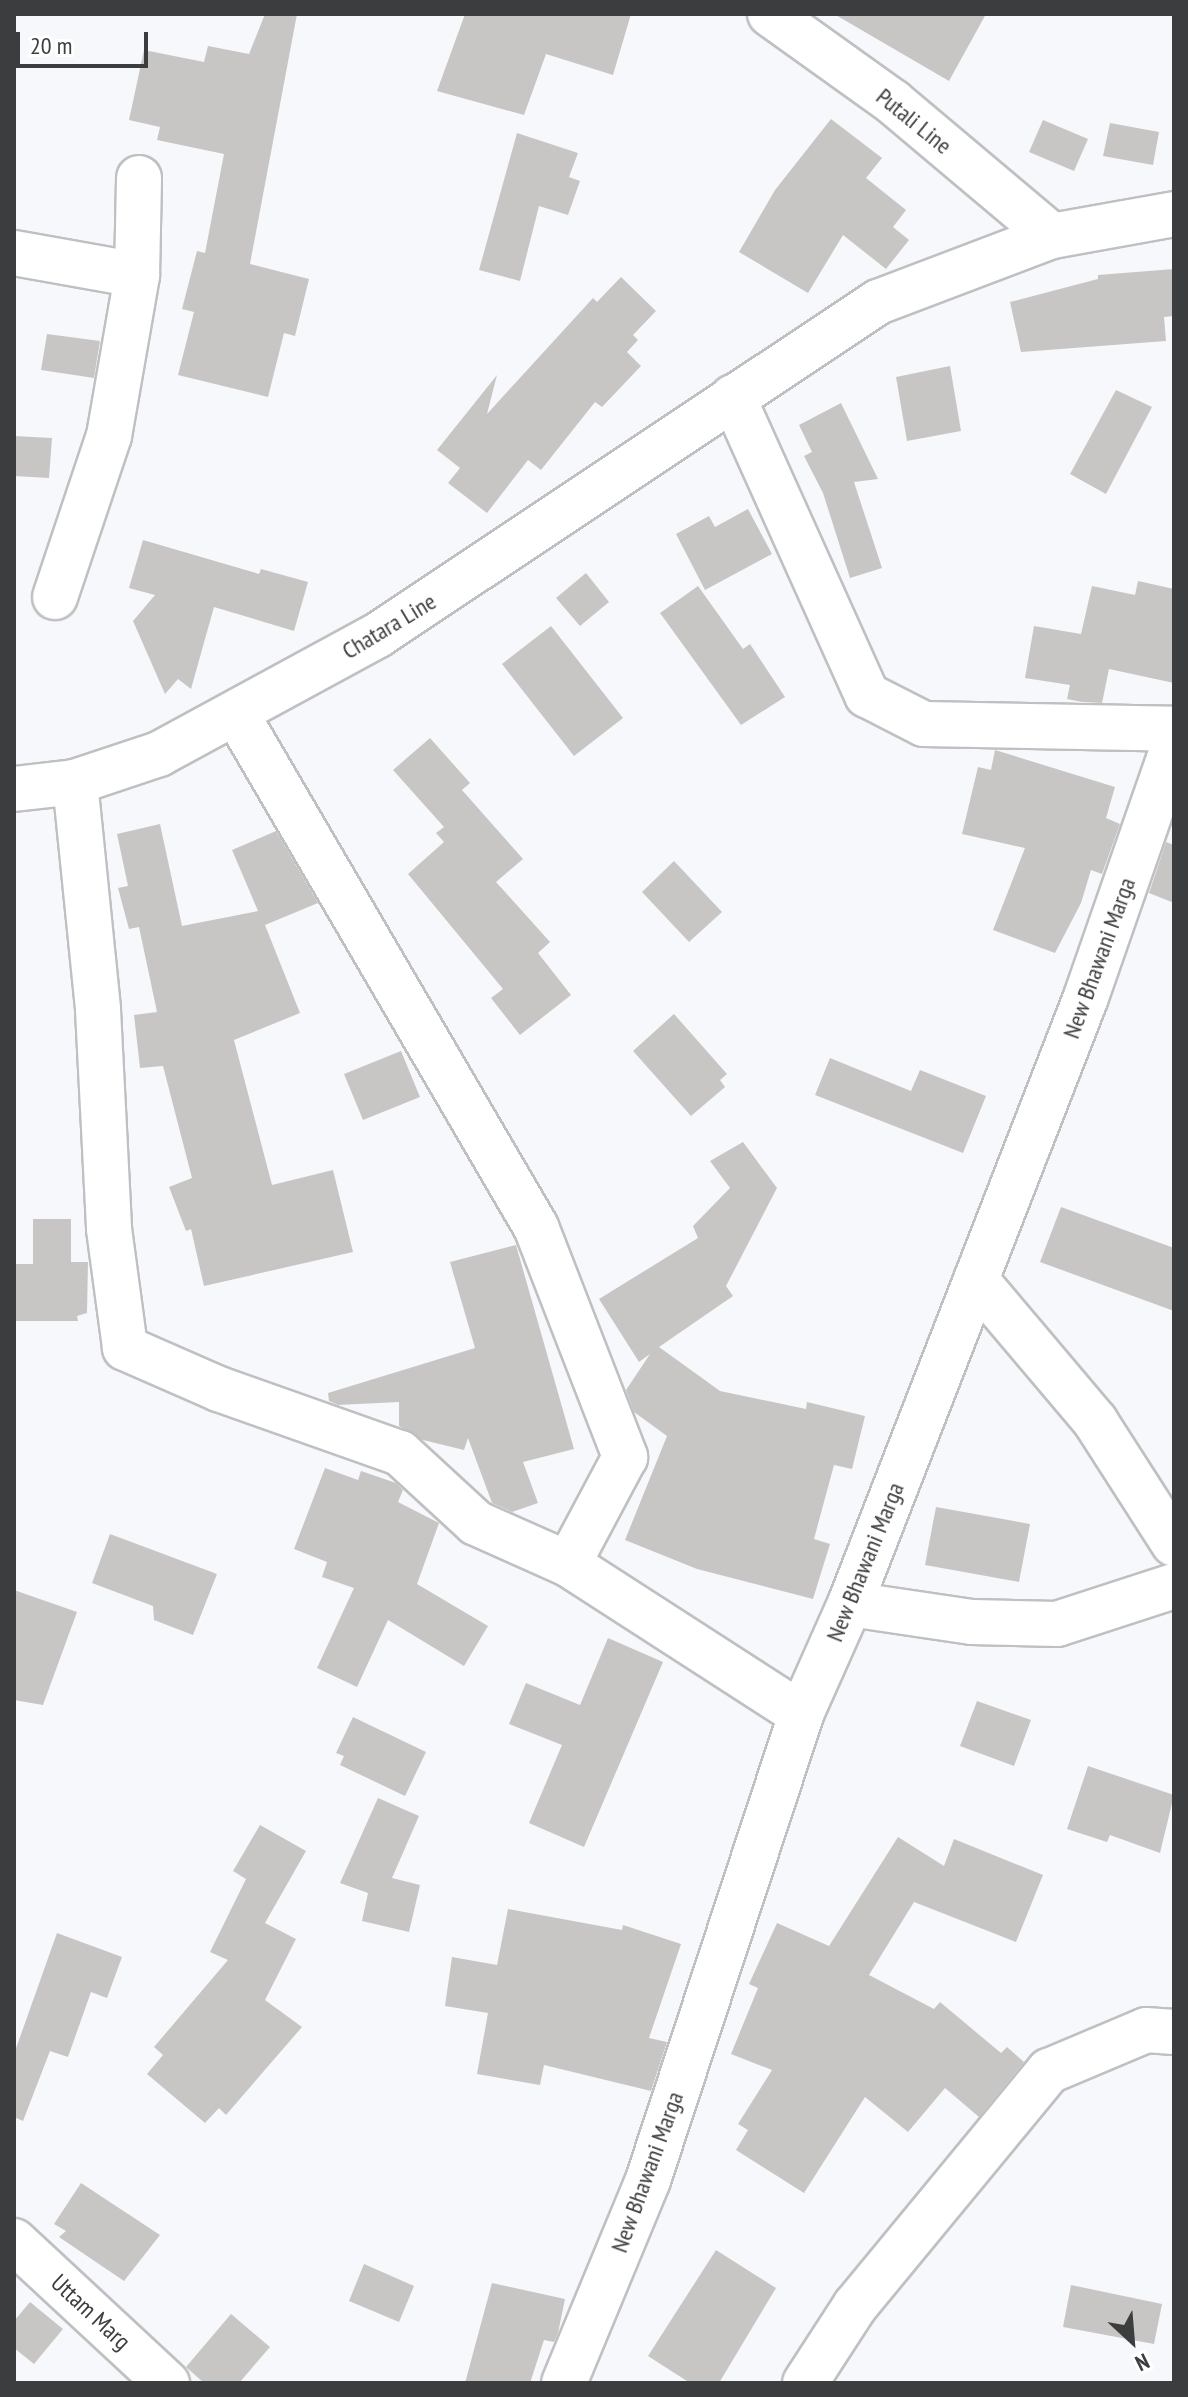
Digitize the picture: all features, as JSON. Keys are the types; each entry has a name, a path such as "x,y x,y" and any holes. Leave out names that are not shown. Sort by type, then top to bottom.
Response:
{"street":[{"name":"Putali Line","path":"770,14 893,102 1052,236"},
{"path":"55,597 109,436 137,275 139,178"},
{"name":"Chatara Line","path":"14,789 75,782 159,754 237,715 428,603 878,302 1052,236 1174,214"},
{"path":"14,253 137,275"},
{"path":"733,397 867,695 924,724 1174,729"},
{"path":"237,715 536,1227 625,1457 568,1564"},
{"name":"New Bhawani Marga","path":"564,2383 648,2180 801,1714 850,1604 1086,997 1174,744"},
{"path":"75,782 98,1010 109,1229 125,1348 219,1389 400,1453 476,1523 568,1564 801,1714"},
{"path":"976,1280 1095,1421 1174,1544"},
{"path":"850,1604 972,1622 1057,1624 1174,1586"},
{"path":"805,2383 855,2306 1049,2071 1146,2030 1174,2032"},
{"name":"Uttam Marg","path":"14,2241 167,2383"}],"building":[{"path":"265,14 297,14 250,264 309,279 295,336 284,333 268,397 178,375 194,312 182,309 197,251 205,253 224,154 157,140 160,127 129,120 144,50 204,62 208,46 249,54"},
{"path":"465,14 631,14 613,75 546,54 524,115 437,91"},
{"path":"834,14 986,14 949,81"},
{"path":"831,119 882,158 866,178 906,210 893,227 909,240 886,269 843,235 808,293 739,252 775,190"},
{"path":"1043,120 1088,139 1074,171 1029,152"},
{"path":"1110,123 1159,132 1153,165 1103,156"},
{"path":"517,133 578,153 569,177 580,181 568,215 539,206 520,281 479,270"},
{"path":"1174,269 1174,316 1164,317 1166,341 1021,352 1010,302 1098,279 1098,275"},
{"path":"621,277 656,311 633,335 638,340 627,352 641,366 602,407 595,402 541,470 528,460 487,513 448,483 460,468 437,450 497,375 487,414 593,298 597,302"},
{"path":"47,334 100,341 94,378 41,370"},
{"path":"950,366 961,431 907,441 896,377"},
{"path":"1116,390 1152,407 1106,494 1070,474"},
{"path":"841,403 878,479 854,482 882,568 850,578 823,493 804,456 812,452 799,425"},
{"path":"14,436 52,438 49,478 14,476"},
{"path":"748,509 772,554 705,590 676,534 709,516 715,527"},
{"path":"143,540 259,574 261,569 308,582 294,631 214,607 191,689 178,679 165,694 133,621 155,595 129,588"},
{"path":"586,573 609,602 580,626 556,598"},
{"path":"1138,581 1174,589 1174,683 1109,669 1102,703 1067,699 1070,685 1025,678 1034,626 1081,634 1092,586 1135,595"},
{"path":"698,586 743,649 750,644 785,697 741,725 660,613"},
{"path":"551,626 623,718 574,756 502,664"},
{"path":"430,738 470,783 462,790 523,859 496,882 550,942 538,953 571,995 520,1035 491,998 503,989 408,874 444,842 436,833 444,827 393,770"},
{"path":"995,750 1115,787 1106,818 1120,824 1102,874 1091,870 1081,903 1055,953 993,930 1025,848 962,834 978,767 991,770"},
{"path":"160,824 182,926 258,911 232,850 276,831 318,903 265,925 300,1013 234,1040 272,1185 333,1170 353,1252 204,1286 191,1229 186,1231 169,1187 192,1178 163,1066 140,1068 134,1015 157,1012 139,927 129,929 118,888 128,886 117,834"},
{"path":"1166,842 1174,845 1174,903 1149,893"},
{"path":"674,861 722,912 689,942 642,892"},
{"path":"674,1014 727,1074 720,1080 725,1087 691,1116 633,1051"},
{"path":"401,1051 420,1097 363,1120 344,1074"},
{"path":"830,1058 911,1091 920,1070 986,1096 963,1153 815,1095"},
{"path":"743,1142 777,1188 726,1286 733,1296 659,1347 720,1391 806,1409 807,1402 865,1416 852,1469 834,1465 814,1539 830,1544 813,1599 697,1569 625,1540 667,1436 634,1412 626,1390 650,1354 639,1362 599,1299 698,1238 693,1226 730,1188 710,1161"},
{"path":"1061,1207 1174,1248 1174,1311 1040,1262"},
{"path":"33,1219 71,1219 71,1262 88,1262 87,1313 77,1316 78,1321 14,1321 15,1264 33,1264"},
{"path":"516,1245 574,1449 523,1462 538,1503 512,1512 492,1503 468,1438 464,1450 423,1440 399,1426 399,1402 338,1405 329,1401 328,1393 475,1348 450,1262"},
{"path":"325,1468 358,1480 361,1471 396,1483 403,1490 398,1502 439,1523 417,1584 488,1626 464,1666 388,1620 357,1687 317,1668 354,1588 322,1577 327,1562 294,1549"},
{"path":"936,1507 1030,1524 1019,1582 925,1565"},
{"path":"110,1534 217,1574 193,1635 154,1620 153,1606 92,1583"},
{"path":"14,1590 77,1612 43,1705 14,1700"},
{"path":"608,1638 663,1662 584,1847 529,1823 562,1745 509,1724 526,1683 580,1705"},
{"path":"977,1701 1031,1720 1014,1766 960,1746"},
{"path":"353,1717 426,1752 405,1796 340,1765 344,1756 336,1753"},
{"path":"1088,1766 1174,1795 1160,1853 1110,1835 1107,1842 1067,1829"},
{"path":"378,1798 419,1816 392,1878 420,1885 409,1932 362,1921 368,1893 340,1883"},
{"path":"260,1825 306,1851 265,1923 296,1939 265,2000 302,2027 226,2115 219,2108 205,2123 147,2074 163,2055 154,2047 228,1960 210,1952 246,1879 233,1871"},
{"path":"898,1837 944,1866 954,1839 1043,1875 1016,1942 914,1902 869,1975 934,2009 940,2002 1001,2053 1007,2047 1024,2062 979,2117 945,2088 908,2132 865,2097 804,2193 736,2150 748,2130 738,2124 772,2070 731,2054 758,1988 749,1984 777,1923 829,1946"},
{"path":"508,1909 622,1930 623,1925 681,1944 649,2038 667,2042 651,2091 544,2065 540,2085 477,2074 488,2013 445,2006 452,1957 497,1965"},
{"path":"57,1933 122,1957 107,1998 91,1992 68,2057 50,2051 23,2121 14,2117 14,2054"},
{"path":"81,2183 160,2235 124,2281 59,2237 66,2231 54,2224"},
{"path":"716,2250 776,2288 719,2383 690,2383 648,2356"},
{"path":"364,2264 414,2286 399,2322 349,2301"},
{"path":"492,2283 565,2299 558,2333 554,2342 544,2340 530,2383 465,2383"},
{"path":"1071,2285 1162,2304 1154,2344 1063,2327"},
{"path":"30,2302 63,2329 34,2364 14,2348 14,2321"},
{"path":"231,2314 270,2347 239,2383 204,2383 186,2367"}]}
